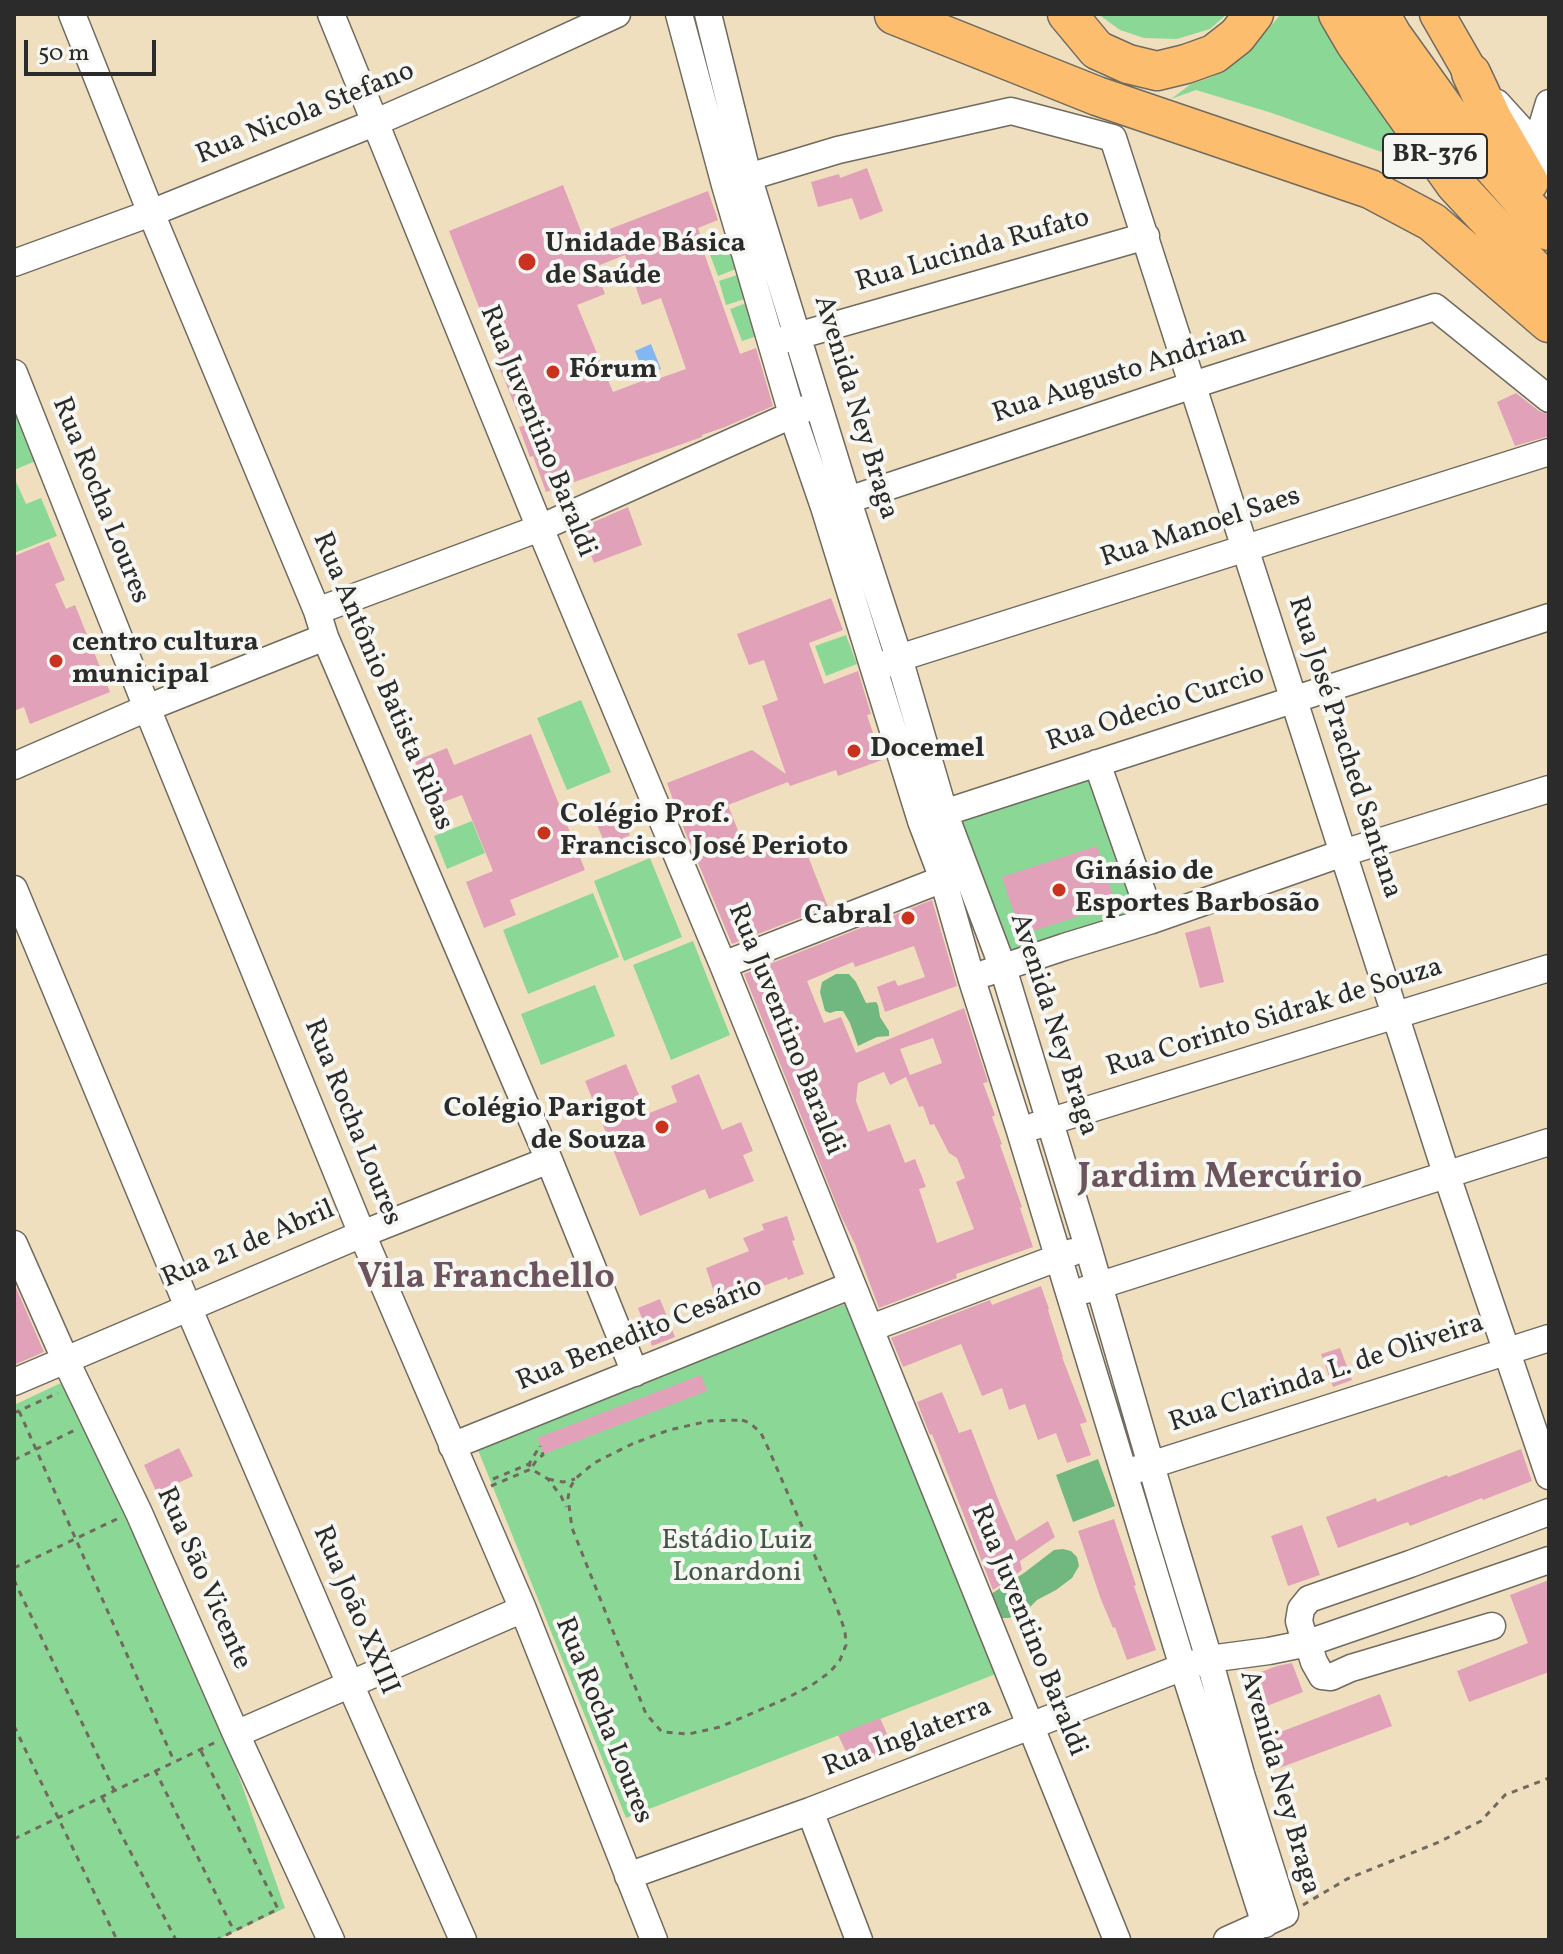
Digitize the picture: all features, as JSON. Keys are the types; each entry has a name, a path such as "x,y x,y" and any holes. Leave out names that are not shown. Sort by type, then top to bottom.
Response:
{"highway":[{"path":"896,14 1097,96 1370,189 1432,222 1549,323"},
{"path":"1067,14 1097,50 1128,64 1157,71 1214,54 1237,36 1254,14"},
{"name":"BR-376","path":"1338,14 1355,43 1455,184 1549,285"},
{"name":"BR-376","path":"1380,14 1458,127 1549,231"},
{"path":"1471,73 1499,131 1549,215"}],"main road":[{"path":"884,14 896,14"},
{"path":"1437,14 1471,73"}],"street":[{"name":"Rua Antônio Batista Ribas","path":"72,14 325,637 549,1160 635,1373"},
{"name":"Rua Juventino Baraldi","path":"331,14 540,528 723,965 1117,1940"},
{"name":"Rua Nicola Stefano","path":"14,263 151,213 374,123 617,14"},
{"name":"Avenida Ney Braga","path":"679,14 736,180 798,335 818,405 836,504 874,669 955,876 1003,968 1209,1659 1241,1774 1275,1919"},
{"name":"Avenida Ney Braga","path":"708,14 736,180 792,414 836,504 899,658 933,816"},
{"path":"1471,73 1542,155"},
{"path":"1542,155 1549,103"},
{"name":"Rua José Prached Santana","path":"736,180 838,150 1011,111 1113,138 1447,1176 1549,1476"},
{"name":"Rua Lucinda Rufato","path":"773,344 1146,236"},
{"name":"Rua Augusto Andrian","path":"836,504 1435,307 1549,399"},
{"name":"Rua Rocha Loures","path":"14,373 362,1234 523,1609 654,1940"},
{"path":"317,611 540,528 818,405"},
{"name":"Rua Manoel Saes","path":"874,669 899,658 1549,452"},
{"name":"Rua Odecio Curcio","path":"933,816 1549,617"},
{"path":"14,766 147,708 325,637"},
{"path":"1097,763 1152,920"},
{"path":"971,977 1152,920 1343,853 1549,789"},
{"name":"Avenida Ney Braga","path":"955,876 971,977 1183,1667 1275,1919"},
{"path":"723,965 955,876"},
{"name":"Rua João XXIII","path":"14,889 188,1307 463,1940"},
{"name":"Rua Corinto Sidrak de Souza","path":"1020,1131 1549,968"},
{"path":"1070,1295 1549,1142"},
{"name":"Rua 21 de Abril","path":"14,1382 362,1234 549,1160"},
{"name":"Rua São Vicente","path":"14,1244 139,1513 228,1736 331,1940"},
{"path":"871,1328 1088,1247"},
{"name":"Rua Benedito Cesário","path":"452,1446 852,1285"},
{"name":"Rua Clarinda L. de Oliveira","path":"1124,1473 1549,1338"},
{"path":"1492,1626 1351,1668 1331,1677 1322,1676 1299,1621 1301,1609 1309,1599 1549,1512"},
{"name":"Rua Inglaterra","path":"628,1876 810,1811 1183,1667 1209,1659 1308,1643 1549,1560"},
{"path":"228,1736 523,1609"},
{"path":"810,1811 859,1940"},
{"path":"1227,1940 1275,1919"}],"path":[{"path":"61,1392 16,1412 174,1761"},
{"path":"742,1420 750,1423 761,1433 836,1605 845,1631 846,1645 840,1660 812,1685 720,1727 689,1734 662,1732 646,1714 572,1528 568,1498 575,1479 594,1463 669,1430 709,1421 742,1420"},
{"path":"14,1460 78,1429"},
{"path":"472,1491 530,1467 543,1455 540,1446 530,1467"},
{"path":"530,1467 548,1479 569,1512"},
{"path":"548,1479 563,1482 575,1479"},
{"path":"14,1568 120,1518"},
{"path":"14,1580 114,1790"},
{"path":"14,1726 117,1940"},
{"path":"14,1839 228,1736"},
{"path":"200,1751 278,1909 216,1940"},
{"path":"155,1770 234,1931"},
{"path":"1275,1919 1347,1879 1439,1842 1481,1821 1505,1795 1549,1778"},
{"path":"102,1797 176,1940"}],"green space":[{"path":"1098,14 1227,14 1210,29 1177,39 1144,38 1120,30"},
{"path":"1281,14 1327,14 1427,155 1418,165 1272,113 1196,90 1171,99 1191,84 1233,65"},
{"path":"732,243 741,267 718,276 709,252"},
{"path":"743,273 751,297 726,305 719,281"},
{"path":"752,301 763,334 742,341 730,309"},
{"path":"14,405 38,460 14,470"},
{"path":"14,477 26,504 41,498 57,536 14,553"},
{"path":"846,635 857,664 826,676 815,646"},
{"path":"581,700 611,772 567,790 537,718"},
{"path":"1094,767 1146,917 1005,964 952,815"},
{"path":"472,821 485,853 447,869 434,836"},
{"path":"650,858 682,937 624,961 594,881"},
{"path":"593,893 619,957 528,994 503,930"},
{"path":"693,941 730,1035 671,1060 633,965"},
{"path":"836,974 849,974 866,1003 876,1002 889,1036 877,1037 858,1046 843,1011 825,1011 820,992 822,982"},
{"path":"595,985 615,1036 541,1065 521,1014"},
{"name":"Estádio Luiz Lonardoni","path":"845,1304 1001,1672 626,1818 478,1450"},
{"path":"63,1382 222,1728 285,1908 217,1940 14,1940 14,1405"},
{"path":"1098,1459 1115,1506 1073,1522 1056,1475"},
{"path":"1063,1549 1077,1557 1079,1566 1072,1578 1037,1600 1026,1611 1009,1618 998,1618 991,1594 1054,1550"}],"water":[{"path":"651,344 661,369 645,375 635,351"}],"building":[{"path":"867,168 883,211 860,220 852,198 818,207 811,182 839,174 840,178"},
{"path":"563,185 584,239 708,191 718,220 698,228 703,250 740,354 756,348 773,406 702,437 546,492 533,456 530,457 519,427 523,426 498,364 501,363 449,231","holes":["625,255 642,305 661,298 686,369 613,392 577,305 605,294 595,267"]},
{"path":"1516,393 1549,415 1549,436 1515,446 1497,402"},
{"path":"628,507 642,545 594,563 580,528"},
{"name":"centro cultura municipal","path":"49,542 65,580 55,584 66,609 75,605 110,692 30,724 24,707 14,711 14,556"},
{"path":"831,598 843,630 809,643 824,684 858,671 871,714 867,715 882,760 838,776 836,770 790,786 788,782 728,805 748,856 800,836 828,907 732,944 667,783 752,750 786,774 762,706 778,700 764,660 749,665 737,634"},
{"path":"531,734 585,870 510,900 516,915 484,928 466,882 493,871 462,795 433,806 415,761 447,748 454,765"},
{"path":"618,808 630,835 606,846 594,818"},
{"name":"Ginásio de Esportes Barbosão","path":"1097,846 1116,904 1021,935 1002,877"},
{"path":"932,900 957,986 885,1012 877,987 895,980 898,986 925,977 914,946 855,967 853,962 807,981 824,1023 841,1017 856,1053 964,1008 988,1082 983,1083 995,1115 992,1117 1000,1145 1033,1247 956,1274 957,1278 879,1308 744,974","holes":["933,1038 942,1063 910,1075 900,1049","884,1072 890,1085 906,1077 930,1125 934,1124 949,1153 957,1158 965,1178 956,1182 974,1229 937,1243 919,1189 926,1187 915,1159 905,1163 890,1124 868,1132 856,1101 858,1083"]},
{"path":"1210,926 1224,982 1200,988 1185,933"},
{"path":"626,1064 647,1114 677,1102 671,1086 699,1074 722,1130 741,1122 753,1151 743,1155 754,1181 709,1199 705,1189 640,1216 585,1081"},
{"path":"787,1216 804,1274 750,1291 752,1296 720,1310 706,1268 749,1251 743,1238 764,1230 762,1224"},
{"path":"14,1283 44,1352 14,1365"},
{"path":"1041,1286 1062,1357 1087,1422 1080,1424 1091,1455 1067,1463 1056,1433 1038,1440 1025,1404 1009,1410 1002,1388 982,1396 961,1344 903,1367 891,1338 990,1300 992,1305"},
{"path":"660,1299 675,1337 652,1346 638,1308"},
{"path":"1340,1348 1352,1380 1333,1387 1321,1354"},
{"path":"701,1375 707,1391 544,1454 537,1438"},
{"path":"942,1392 959,1433 971,1429 1016,1541 1048,1521 1055,1537 1020,1561 1022,1570 993,1590 917,1402"},
{"path":"179,1448 193,1476 157,1493 144,1465"},
{"path":"1521,1449 1532,1481 1410,1526 1408,1522 1338,1548 1326,1517 1376,1498 1377,1502"},
{"path":"1114,1519 1156,1650 1127,1660 1100,1597 1078,1531"},
{"path":"1302,1525 1320,1575 1288,1586 1271,1536"},
{"path":"1549,1580 1549,1672 1469,1702 1457,1671 1528,1643 1510,1595"},
{"path":"1292,1663 1303,1692 1254,1711 1242,1679"},
{"path":"1380,1694 1392,1726 1274,1770 1262,1739"},
{"path":"880,1718 894,1750 853,1766 838,1735"}],"place":[{"name":"Unidade Básica de Saúde","path":"527,262"},
{"name":"Fórum","path":"553,372"},
{"name":"centro cultura municipal","path":"56,661"},
{"name":"Docemel","path":"854,751"},
{"name":"Colégio Prof. Francisco José Perioto","path":"544,833"},
{"name":"Ginásio de Esportes Barbosão","path":"1059,890"},
{"name":"Cabral","path":"908,918"},
{"name":"Colégio Parigot de Souza","path":"662,1127"}],"district":[{"name":"Jardim Mercúrio","path":"1220,1180"},
{"name":"Vila Franchello","path":"486,1280"}]}
